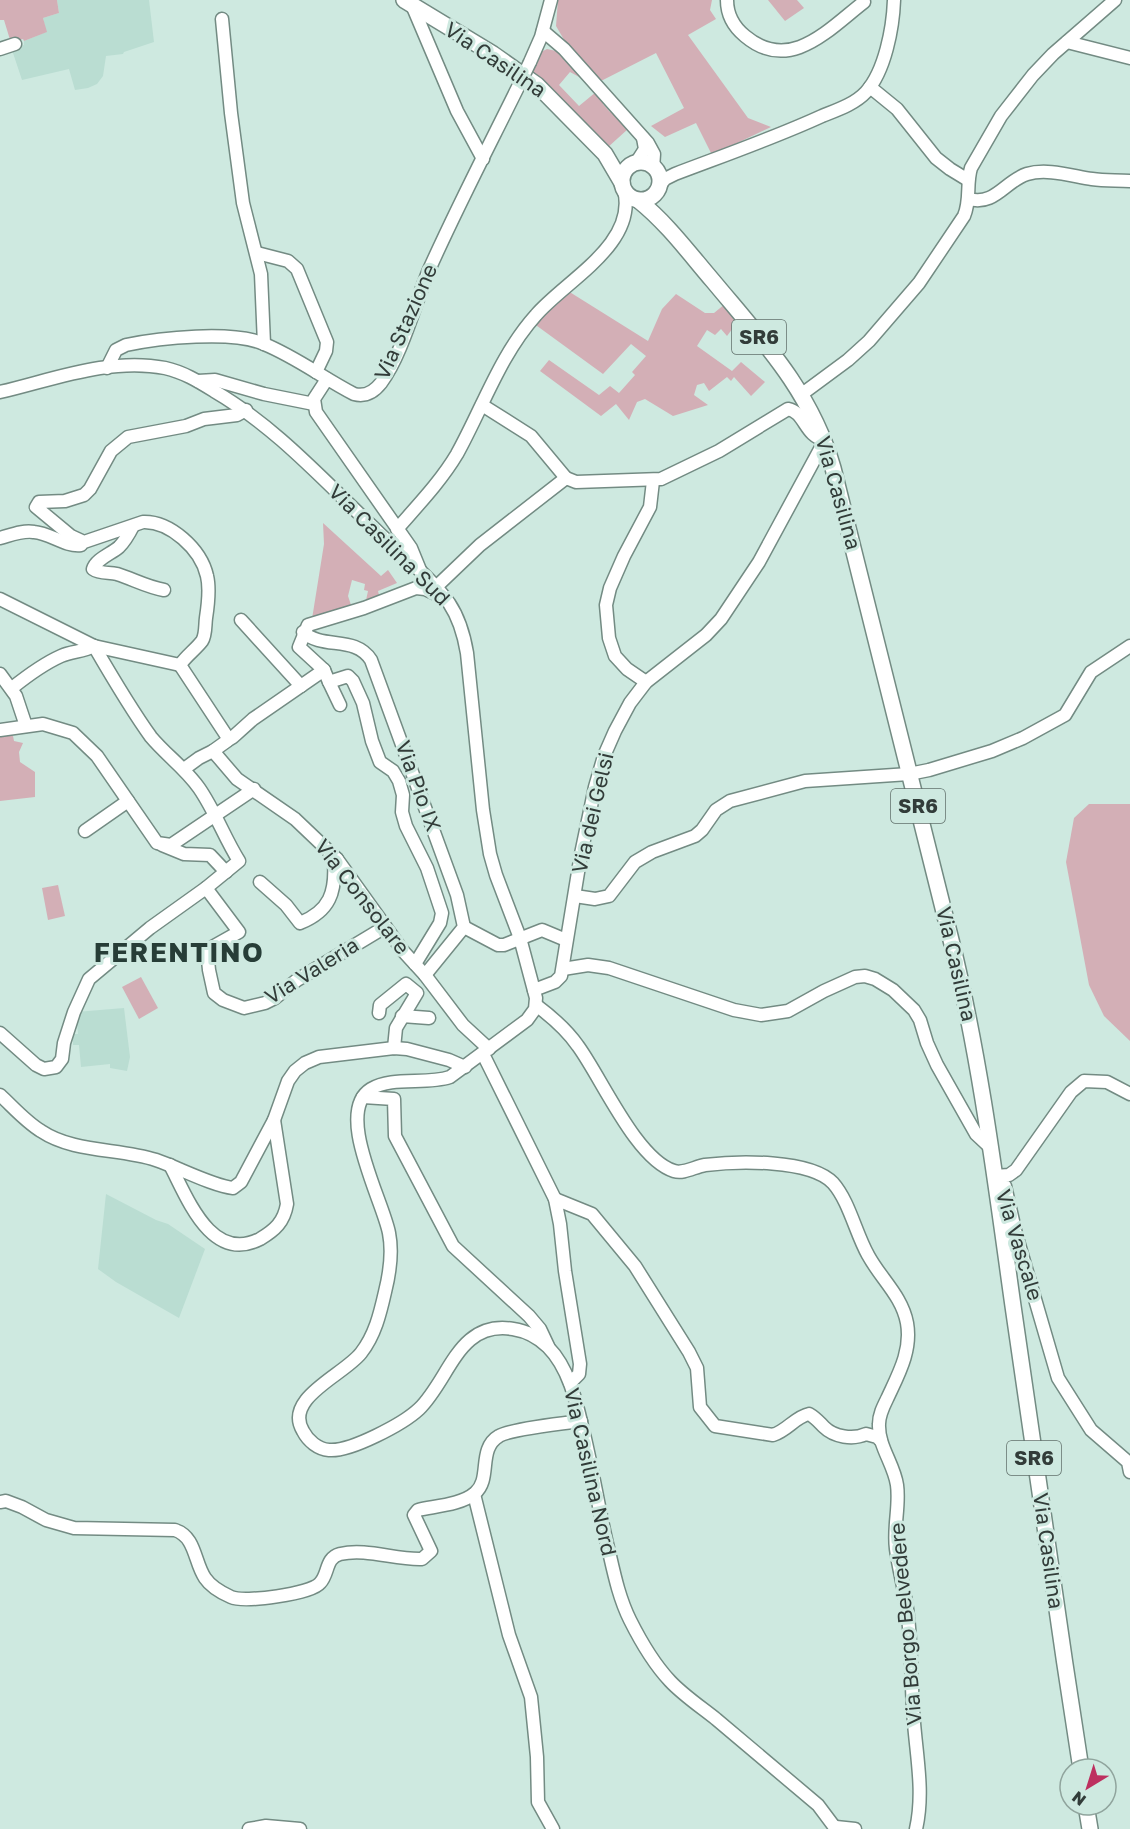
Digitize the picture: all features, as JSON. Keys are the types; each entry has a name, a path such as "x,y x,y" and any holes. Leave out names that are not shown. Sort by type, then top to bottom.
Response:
{"main road":[{"name":"Via Casilina","path":"408,3 479,44 527,77 554,101 605,154 620,164 633,164"},
{"name":"Via Casilina","path":"605,154 629,196 662,221 772,352 802,394 825,440 965,998 991,1148 1079,1757"},
{"path":"642,163 655,169 658,175 658,188 649,198 629,196 624,173 633,164 642,163"},
{"name":"Via Casilina","path":"658,188 656,206 662,221"}],"street":[{"name":"Via Stazione","path":"107,368 116,350 130,344 211,336 241,337 264,344 351,393 360,395 372,392 382,381 393,361 433,261 530,62 543,31 551,0"},
{"path":"728,0 729,15 742,34 760,45 784,51 800,49 808,45 864,2"},
{"path":"658,188 665,179 675,174 804,125 855,101 870,87 885,52 894,0"},
{"path":"802,394 864,347 902,304 966,213 969,180 974,161 1010,103 1040,67 1115,0"},
{"path":"408,3 457,111 483,159"},
{"path":"222,19 243,203 261,274 264,344"},
{"path":"543,31 564,49 643,138 654,154 655,169 667,174 675,174"},
{"path":"1066,42 1130,58"},
{"path":"0,49 15,44"},
{"path":"870,87 900,112 936,158 969,180"},
{"path":"633,164 645,149 643,138"},
{"path":"969,199 988,200 1020,177 1035,173 1102,180 1130,180"},
{"path":"397,529 449,466 504,360 523,331 541,309 583,273 605,249 619,229 629,196"},
{"path":"256,253 288,261 297,269 327,342 322,376 314,404 320,418 414,554 420,572"},
{"name":"Via Casilina Sud","path":"0,392 107,368 133,365 179,372 246,410 284,441 436,587 459,621 466,646 483,810 490,854 495,875 520,938 536,1005"},
{"path":"198,381 215,380 264,394 314,404"},
{"path":"482,405 531,436 566,478 576,482 652,481 663,478 719,452 788,409 796,412 813,435 825,440"},
{"path":"80,541 36,507 37,503 65,501 84,495 90,489 111,451 128,437 186,426 204,419 237,415 246,410"},
{"name":"Via dei Gelsi","path":"563,969 581,854 600,768 621,717 646,682 706,635 722,619 759,562 825,440"},
{"path":"436,587 480,545 566,478"},
{"path":"646,682 627,669 615,656 609,638 606,605 607,595 620,563 650,507 652,481"},
{"path":"0,538 27,531 73,546 80,541 143,522 160,524 191,547 201,561 207,576 203,638 180,665"},
{"path":"133,526 125,540 95,564 93,569 96,572 119,575 152,588 164,590"},
{"path":"340,705 327,676 299,646 303,632 308,625 364,608 414,589 425,589 446,599"},
{"path":"0,599 94,646 180,665 228,740"},
{"path":"241,620 301,686"},
{"name":"Via Pio IX","path":"303,632 316,639 358,647 371,660 458,895 464,927"},
{"path":"12,688 27,676 61,656 86,651 94,646"},
{"path":"0,1033 24,1056 44,1069 56,1067 62,1059 64,1042 74,1012 89,979 150,928 239,861 198,787 152,737 94,646"},
{"path":"575,896 596,899 609,896 624,873 635,862 652,852 695,836 704,828 716,810 730,801 805,781 909,774 945,767 992,751 1060,719 1069,711 1091,672 1130,646"},
{"path":"0,674 12,688 26,726"},
{"path":"184,770 199,758 213,752 253,719 301,686 327,676 350,677 363,703 379,760 393,771 399,781 403,795 402,812 405,826 427,868 441,911 440,923 415,964"},
{"path":"0,730 43,724 73,733 91,748 157,843 184,854 210,855 226,872"},
{"name":"Via Consolare","path":"213,752 237,778 295,819 337,859 385,927 486,1052 555,1199 580,1365 579,1374 570,1383"},
{"path":"157,843 171,845 216,817 254,789"},
{"path":"85,831 128,801"},
{"path":"260,882 286,905 300,923 314,916 330,898 334,888 334,862 337,859"},
{"name":"Via Valeria","path":"206,888 239,932 207,950 214,993 223,1000 244,1008 275,998 297,980 385,927"},
{"path":"425,975 464,927 498,945 504,945 542,930 566,940"},
{"path":"534,990 557,980 563,969 588,965 609,968 734,1010 765,1015 788,1011 851,978 872,977 893,990 914,1010 935,1061 976,1134 991,1148"},
{"path":"379,1013 380,1005 406,984 417,993 396,1028 394,1048"},
{"path":"363,1097 376,1086 444,1079 465,1067 530,1018 536,1005"},
{"name":"Via Borgo Belvedere","path":"536,1005 554,1019 574,1040 638,1142 668,1168 678,1172 708,1165 785,1165 816,1171 835,1186 871,1260 899,1299 907,1323 906,1355 879,1419 881,1440 892,1465 897,1488 895,1542 908,1619 913,1712 920,1779 916,1829"},
{"path":"402,1017 429,1018"},
{"path":"0,1095 40,1131 52,1137 76,1145 140,1155 234,1188 241,1182 274,1120 288,1081 305,1063 319,1057 394,1048 449,1060 465,1067"},
{"name":"Via Vascale","path":"994,1176 1009,1175 1016,1170 1071,1092 1084,1082 1107,1082 1130,1094"},
{"path":"363,1097 394,1099 395,1136 453,1246 530,1316 540,1329 548,1347"},
{"name":"Via Casilina Nord","path":"363,1097 357,1112 358,1128 364,1157 389,1230 390,1272 379,1318 372,1334 360,1354 346,1368 304,1401 298,1416 301,1429 318,1447 327,1450 343,1449 380,1433 408,1418 429,1398 466,1342 477,1334 494,1328 524,1331 548,1347 570,1383 581,1420 617,1588 629,1618 650,1654 670,1682 818,1805 836,1828"},
{"path":"170,1165 198,1218 210,1233 227,1242 239,1244 255,1241 271,1233 280,1224 288,1204 274,1120"},
{"name":"Via Vascale","path":"994,1176 1005,1186 1016,1234 1058,1378 1091,1430 1128,1462 1130,1472"},
{"path":"555,1199 583,1208 592,1214 635,1266 689,1352 697,1368 700,1407 715,1426 773,1435 781,1432 800,1416 809,1414 816,1418 826,1430 849,1438 866,1434 881,1440"},
{"path":"0,1502 22,1507 46,1520 74,1528 167,1529 180,1532 189,1538 209,1583 233,1598 249,1600 278,1596 317,1586 324,1579 330,1560 339,1554 358,1552 411,1560 422,1559 430,1551 414,1515 418,1510 464,1499 474,1494 480,1488 483,1480 488,1448 500,1435 581,1420"},
{"path":"474,1494 509,1635 531,1697 537,1757 538,1802 553,1829"},
{"path":"249,1829 266,1826 300,1829"},
{"path":"836,1828 855,1829"}],"shaded area":[{"path":"0,0 57,0 59,13 43,18 47,32 24,41 23,39 11,43 4,20 0,20"},
{"path":"57,0 149,0 154,42 123,54 106,56 103,76 97,84 88,88 75,90 69,69 22,80 12,50 24,45 24,41 46,32 43,18 59,13"},
{"path":"558,0 712,0 710,10 716,19 688,35 748,118 771,127 712,155 696,123 665,137 651,126 684,108 656,53 599,82 566,43 556,26"},
{"path":"768,0 797,0 804,8 785,21"},
{"path":"547,49 556,51 581,78 570,72 559,85 579,106 596,92 605,102 603,104 628,129 607,148 529,74 541,52"},
{"path":"568,291 648,341 662,309 676,294 705,313 714,313 725,304 739,320 727,336 721,329 715,335 707,330 697,346 732,371 741,362 765,382 751,396 734,377 731,381 727,377 709,391 704,383 697,385 694,395 708,405 673,416 645,399 637,402 629,420 616,404 601,416 540,371 549,360 599,395 610,386 619,393 635,375 632,372 646,356 631,344 603,374 533,323"},
{"path":"323,523 381,576 388,570 397,583 378,591 380,599 365,605 368,591 364,590 365,584 352,580 348,596 352,608 312,619 324,544"},
{"path":"6,729 7,736 13,736 14,741 23,743 19,752 20,762 35,772 35,797 0,801 0,731"},
{"path":"1089,804 1130,804 1130,1041 1104,1016 1089,985 1066,862 1074,818"},
{"path":"58,885 65,916 48,920 42,888"},
{"path":"141,977 158,1008 139,1019 122,987"},
{"path":"124,1008 130,1057 127,1071 110,1068 110,1064 81,1067 79,1045 73,1045 73,1034 78,1034 76,1012"},
{"path":"106,1194 168,1224 205,1249 179,1318 116,1282 98,1269"}],"district":[{"name":"FERENTINO","path":"179,953"}]}
